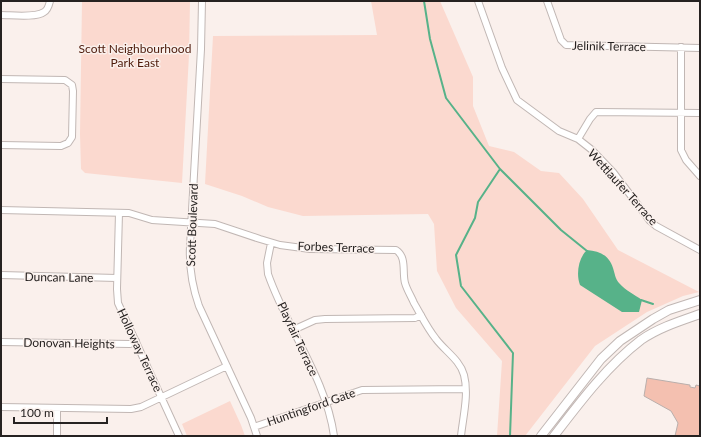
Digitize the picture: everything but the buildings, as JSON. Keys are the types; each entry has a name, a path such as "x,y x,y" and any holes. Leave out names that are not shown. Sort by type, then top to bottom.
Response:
{"main road":[{"path":"541,436 601,359 620,342 669,310 700,300"},
{"path":"554,436 611,366 642,340 666,327 700,314"}],"street":[{"path":"1,15 42,14 47,9 50,1"},
{"name":"Scott Boulevard","path":"202,1 201,49 189,262 194,290 199,306 251,418 257,436"},
{"name":"Wettlaufer Terrace","path":"478,1 502,68 509,80 515,96 520,103 559,131 578,139 589,148 613,172 650,221 656,226 700,250"},
{"name":"Jelinik Terrace","path":"547,1 561,40 566,45 700,48"},
{"path":"681,47 680,144 682,155 700,176"},
{"path":"1,79 65,80 72,85 73,91 72,137 66,144 61,146 1,145"},
{"path":"578,139 596,112 700,113"},
{"name":"Forbes Terrace","path":"1,210 129,213 152,220 219,225 271,243 310,249 396,250 403,258 406,286 421,315 435,338 461,367 465,379 462,436"},
{"name":"Holloway Terrace","path":"118,212 118,303 179,436"},
{"name":"Playfair Terrace","path":"271,243 267,263 268,274 326,401 334,436"},
{"name":"Duncan Lane","path":"1,275 117,278"},
{"path":"293,330 315,320 415,318 421,315"},
{"name":"Donovan Heights","path":"1,342 130,344 136,341"},
{"path":"1,407 131,409 141,407 227,366"},
{"name":"Huntingford Gate","path":"254,427 326,401 362,390 465,389"},
{"path":"57,409 57,436"}],"green space":[{"name":"Scott Neighbourhood Park East","path":"82,1 190,1 189,55 182,183 85,173 81,169 80,134"},
{"path":"371,1 440,1 473,77 473,106 489,146 514,152 541,171 559,173 583,199 618,250 699,292 683,296 647,312 595,346 525,436 497,436 502,361 456,308 437,271 434,224 428,214 303,216 268,207 242,196 205,184 213,36 377,35"},
{"path":"230,401 245,436 187,436 182,424"}],"shaded area":[{"path":"587,250 596,251 603,254 609,260 619,283 642,300 639,312 622,312 580,285 578,276 580,262"}],"waterway":[{"path":"424,1 430,39 446,98 500,169 561,230 587,251"},
{"path":"500,169 478,202 475,218 456,255 461,286 513,353 510,436"},
{"path":"641,300 653,304"}]}
